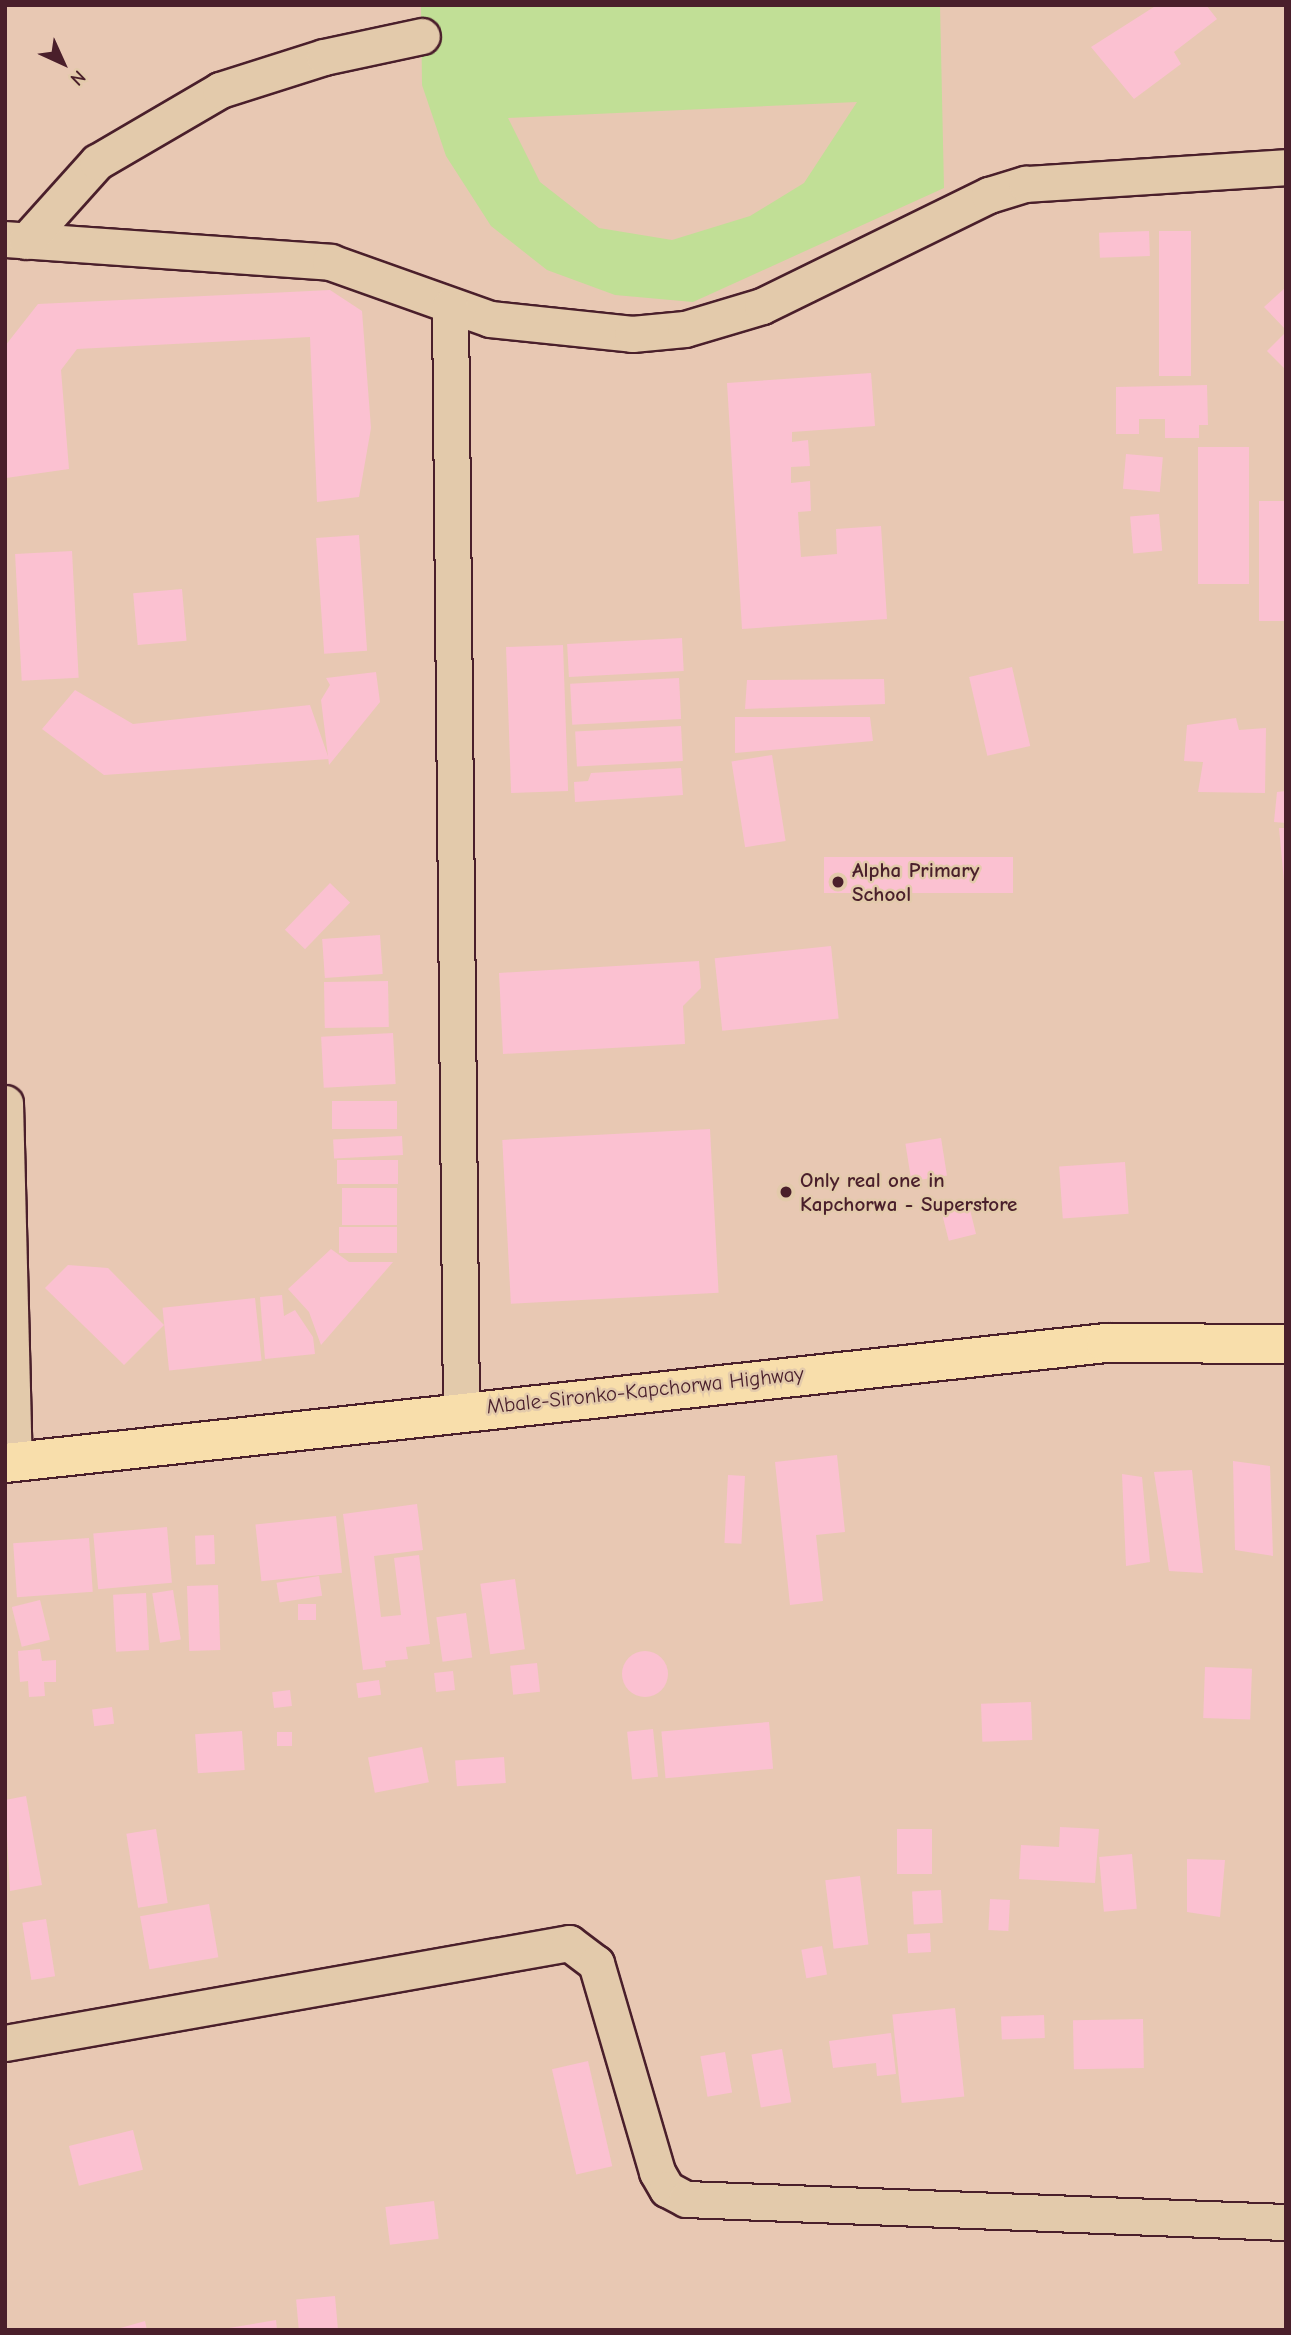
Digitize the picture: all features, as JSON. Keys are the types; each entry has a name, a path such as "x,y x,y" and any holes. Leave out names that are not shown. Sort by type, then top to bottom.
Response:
{"main road":[{"name":"Mbale-Sironko-Kapchorwa Highway","path":"10,1463 461,1409 1106,1343 1286,1344"}],"street":[{"path":"16,240 97,162 220,90 324,57 422,36"},
{"path":"16,240 330,262 450,306 540,326 632,334 685,328 762,306 989,195 1026,184 1286,167"},
{"path":"450,306 461,1409"},
{"path":"5,1103 10,1463"},
{"path":"5,2043 569,1943 596,1963 657,2172 667,2189 686,2199 1286,2222"}],"green space":[{"path":"421,5 940,5 944,188 693,302 615,295 547,270 491,226 446,156 422,85","holes":["857,102 804,183 750,216 672,240 599,228 540,182 508,118"]}],"building":[{"path":"1157,5 1206,5 1217,19 1174,52 1181,64 1134,99 1091,47"},
{"path":"1149,231 1150,256 1100,258 1099,233"},
{"path":"1159,231 1191,231 1191,376 1159,376"},
{"path":"1286,287 1286,330 1264,307"},
{"path":"330,290 362,311 371,428 359,497 317,502 310,337 77,349 61,370 69,469 6,478 5,346 38,304"},
{"path":"1286,332 1286,370 1267,351"},
{"path":"871,373 875,426 792,432 792,442 808,440 810,466 791,467 791,483 810,481 811,511 798,512 801,557 837,554 836,529 881,526 887,619 742,629 727,383"},
{"path":"1207,385 1208,425 1199,425 1199,438 1165,438 1165,419 1139,419 1139,434 1116,434 1116,387"},
{"path":"1198,447 1249,447 1249,584 1198,584"},
{"path":"1126,454 1163,457 1160,492 1123,489"},
{"path":"1259,501 1286,501 1286,621 1259,621"},
{"path":"1159,514 1162,551 1133,553 1130,517"},
{"path":"359,535 367,651 324,654 316,538"},
{"path":"72,551 79,678 22,681 15,554"},
{"path":"182,589 187,641 138,645 133,593"},
{"path":"682,638 684,671 569,677 567,644"},
{"path":"563,645 568,791 511,793 506,647"},
{"path":"1012,667 1030,746 987,756 969,677"},
{"path":"376,672 380,702 329,765 321,700 330,685 326,678"},
{"path":"679,678 681,719 572,725 570,684"},
{"path":"884,679 885,704 745,709 747,680"},
{"path":"75,690 133,724 310,705 329,759 104,775 42,729"},
{"path":"735,717 870,717 873,741 735,753"},
{"path":"1236,718 1239,730 1266,728 1265,793 1198,792 1203,762 1184,761 1187,725"},
{"path":"681,726 683,761 577,766 575,732"},
{"path":"772,755 786,841 745,847 732,761"},
{"path":"681,768 683,795 575,802 574,782 588,781 591,773"},
{"path":"1286,791 1286,823 1274,822 1277,792"},
{"path":"1279,828 1286,828 1286,881 1284,881"},
{"path":"824,857 1013,857 1013,893 824,893"},
{"path":"330,883 350,902 305,949 285,930"},
{"path":"380,935 383,974 325,978 322,939"},
{"path":"831,946 839,1019 722,1031 715,958"},
{"path":"699,961 701,988 683,1006 685,1044 503,1054 499,973"},
{"path":"388,981 389,1027 325,1028 324,982"},
{"path":"393,1033 396,1084 324,1088 321,1037"},
{"path":"332,1101 397,1101 397,1129 332,1129"},
{"path":"710,1129 719,1293 511,1304 502,1140"},
{"path":"402,1136 403,1155 334,1159 333,1140"},
{"path":"941,1138 947,1176 911,1181 905,1144"},
{"path":"337,1160 398,1160 398,1184 337,1184"},
{"path":"1125,1162 1129,1214 1063,1218 1059,1167"},
{"path":"342,1188 397,1188 397,1225 342,1225"},
{"path":"968,1202 976,1234 949,1241 941,1209"},
{"path":"339,1227 397,1227 397,1253 339,1253"},
{"path":"331,1249 349,1262 393,1262 321,1345 309,1312 288,1289"},
{"path":"68,1265 108,1268 164,1325 124,1365 45,1288"},
{"path":"282,1295 284,1316 295,1310 313,1337 315,1354 265,1359 260,1297"},
{"path":"255,1298 262,1361 169,1370 163,1308"},
{"path":"837,1455 845,1532 816,1535 823,1601 790,1605 775,1462"},
{"path":"1233,1461 1270,1466 1273,1556 1235,1550"},
{"path":"1192,1470 1203,1573 1169,1571 1154,1472"},
{"path":"1122,1474 1142,1477 1150,1562 1126,1566"},
{"path":"728,1475 745,1476 741,1544 724,1543"},
{"path":"417,1504 423,1550 374,1556 381,1617 401,1615 394,1558 419,1555 430,1644 406,1647 408,1659 385,1661 386,1667 363,1670 343,1514"},
{"path":"336,1516 342,1573 261,1581 255,1524"},
{"path":"167,1527 172,1583 98,1589 93,1533"},
{"path":"214,1535 215,1564 196,1565 195,1536"},
{"path":"89,1538 93,1592 17,1597 13,1543"},
{"path":"319,1576 322,1596 280,1602 277,1583"},
{"path":"515,1579 525,1649 490,1654 480,1584"},
{"path":"218,1585 220,1650 189,1651 187,1586"},
{"path":"173,1590 181,1639 160,1643 152,1593"},
{"path":"146,1593 149,1650 116,1652 113,1595"},
{"path":"40,1600 50,1640 22,1647 12,1607"},
{"path":"298,1604 316,1604 316,1620 298,1620"},
{"path":"466,1613 472,1658 443,1662 436,1617"},
{"path":"40,1649 42,1661 56,1660 56,1682 44,1682 45,1696 29,1697 28,1681 20,1682 18,1651"},
{"path":"645,1651 661,1658 668,1674 661,1690 645,1697 629,1690 622,1674 629,1658"},
{"path":"537,1663 540,1692 513,1695 510,1666"},
{"path":"1205,1667 1252,1669 1250,1720 1203,1718"},
{"path":"453,1671 455,1690 436,1692 434,1673"},
{"path":"379,1680 381,1695 358,1698 356,1683"},
{"path":"290,1690 292,1706 274,1708 272,1692"},
{"path":"1031,1702 1032,1740 982,1742 981,1704"},
{"path":"112,1707 114,1724 94,1726 92,1709"},
{"path":"769,1722 773,1769 666,1778 661,1731"},
{"path":"653,1729 658,1777 632,1779 627,1732"},
{"path":"242,1731 245,1770 198,1773 195,1734"},
{"path":"277,1732 292,1732 292,1746 277,1746"},
{"path":"422,1747 429,1782 375,1793 368,1757"},
{"path":"504,1757 506,1783 457,1786 455,1760"},
{"path":"26,1796 42,1885 10,1891 5,1800"},
{"path":"1060,1827 1099,1829 1095,1883 1019,1879 1021,1845 1059,1847"},
{"path":"156,1829 168,1903 138,1908 126,1834"},
{"path":"897,1829 932,1829 932,1874 897,1874"},
{"path":"1132,1854 1137,1909 1104,1912 1099,1857"},
{"path":"1187,1859 1225,1860 1220,1917 1187,1912"},
{"path":"860,1876 868,1944 834,1949 825,1880"},
{"path":"941,1890 943,1923 914,1924 912,1892"},
{"path":"990,1899 1010,1900 1008,1931 988,1930"},
{"path":"209,1904 218,1957 149,1969 140,1916"},
{"path":"46,1919 55,1976 31,1980 22,1923"},
{"path":"930,1933 931,1952 908,1953 907,1934"},
{"path":"822,1946 827,1975 806,1978 801,1950"},
{"path":"955,2008 964,2097 902,2103 892,2015"},
{"path":"1044,2015 1045,2038 1002,2039 1001,2017"},
{"path":"1143,2019 1144,2068 1074,2069 1073,2020"},
{"path":"891,2033 896,2074 877,2076 876,2063 833,2068 829,2041"},
{"path":"782,2049 791,2102 761,2108 751,2054"},
{"path":"725,2052 732,2092 707,2097 700,2056"},
{"path":"588,2061 612,2166 576,2175 552,2069"},
{"path":"133,2130 143,2170 79,2186 69,2146"},
{"path":"434,2201 439,2239 390,2245 385,2207"},
{"path":"335,2296 338,2330 299,2330 296,2299"},
{"path":"276,2320 277,2330 229,2330 229,2328"},
{"path":"145,2321 147,2330 117,2330 117,2329"}],"place":[{"name":"Alpha Primary School","path":"838,882"},
{"name":"Only real one in Kapchorwa - Superstore","path":"786,1192"}]}
